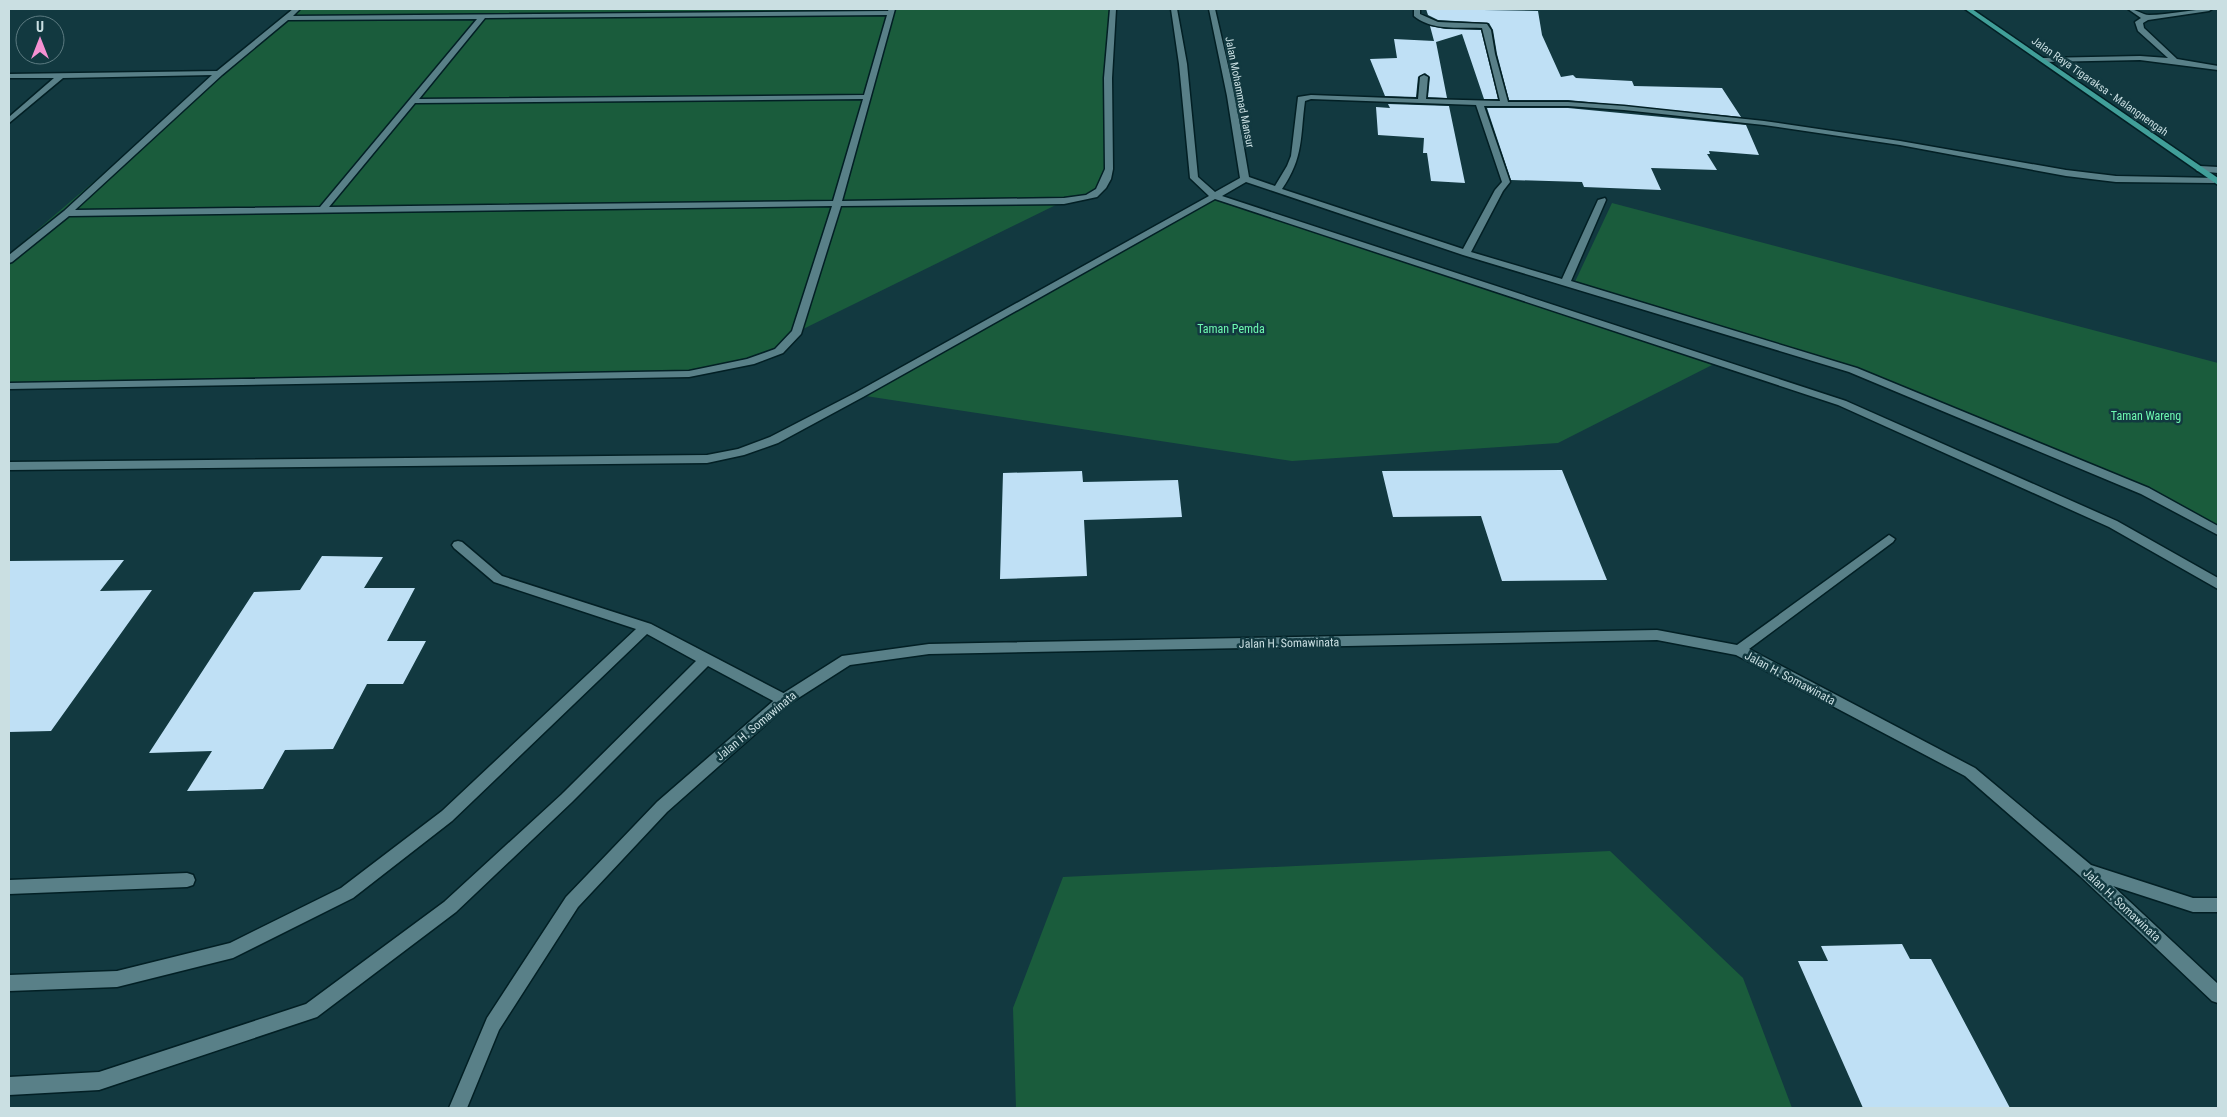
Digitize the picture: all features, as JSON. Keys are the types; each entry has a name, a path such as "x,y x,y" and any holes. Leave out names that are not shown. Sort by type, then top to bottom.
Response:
{"main road":[{"name":"Jalan Raya Tigaraksa - Malangnengah","path":"1968,9 2216,181"}],"street":[{"path":"9,260 67,213 219,73 297,9"},
{"path":"67,213 1064,201 1091,197 1101,192 1107,183 1109,169 1108,78 1112,9"},
{"path":"1174,9 1183,64 1194,178 1214,196 1842,403 2113,524 2218,584"},
{"name":"Jalan Mohammad Mansur","path":"1212,9 1231,96 1245,179"},
{"path":"1417,9 1416,15 1420,19 1432,23 1484,26 1487,30 1490,54 1505,104"},
{"path":"2132,9 2146,18"},
{"path":"2175,60 2138,26 2139,22 2146,18 2209,9"},
{"path":"9,386 689,374 750,362 779,351 797,332 837,204 892,11 287,18"},
{"path":"322,210 483,16"},
{"path":"2044,60 2140,58 2175,60 2218,68"},
{"path":"9,76 219,73"},
{"path":"9,121 60,76"},
{"path":"1422,101 1424,77"},
{"path":"413,101 868,97"},
{"path":"1277,190 1291,173 1298,148 1300,101 1303,98 1586,105 1764,123 1900,143 2018,166 2108,178 2216,181"},
{"path":"1466,253 1499,190 1506,182 1479,103"},
{"path":"2200,170 2218,170"},
{"path":"9,466 708,459 740,452 774,440 859,395 1245,179 1466,253 1853,370 2144,491 2218,531"},
{"path":"1565,283 1602,200"},
{"path":"1739,650 1889,539"},
{"path":"458,545 498,578 646,628 784,700"},
{"path":"9,983 117,979 233,950 347,893 447,816 646,628"},
{"name":"Jalan H. Somawinata","path":"458,1108 493,1024 572,902 662,807 784,700 847,660 929,649 1657,636 1739,650 1970,772 2086,871 2218,995"},
{"path":"9,1086 98,1081 311,1011 450,907 567,798 706,660"},
{"path":"2086,871 2193,905 2218,905"},
{"path":"9,887 187,880"}],"green space":[{"path":"296,9 1113,9 1109,173 1091,197 1064,201 797,332 779,351 689,374 9,386 9,254"},
{"name":"Taman Pemda","path":"1214,196 1716,363 1558,443 1292,461 859,395"},
{"name":"Taman Wareng","path":"1612,203 2218,363 2218,531 2145,491 1853,370 1573,286"},
{"path":"1610,851 1743,978 1792,1108 1016,1108 1013,1008 1063,877"}],"building":[{"path":"1426,9 1538,11 1542,35 1561,77 1573,75 1576,78 1632,81 1634,86 1722,88 1741,117 1568,100 1509,100 1493,30 1489,23 1438,20 1428,15"},
{"path":"1430,26 1446,29 1481,30 1498,99 1484,99 1462,34 1436,42 1447,98 1428,97 1430,77 1425,73 1418,77 1416,97 1385,96 1370,59 1397,58 1394,39 1434,41"},
{"path":"1388,104 1449,106 1465,183 1431,181 1427,153 1423,153 1424,138 1378,135 1376,107 1390,108"},
{"path":"1487,108 1568,108 1746,125 1759,155 1709,151 1710,154 1707,154 1717,170 1651,168 1661,190 1584,187 1582,182 1511,180"},
{"path":"1562,470 1607,580 1502,581 1481,516 1393,517 1382,471"},
{"path":"1082,471 1083,482 1178,480 1182,517 1084,520 1087,576 1000,579 1003,473"},
{"path":"322,556 383,557 364,588 415,588 387,641 426,641 403,684 367,684 333,749 285,750 263,789 187,791 212,751 149,753 254,592 300,590"},
{"path":"124,560 100,591 152,590 51,731 9,732 9,561"},
{"path":"1902,944 1910,959 1931,959 2010,1108 1863,1108 1798,961 1828,961 1821,946"}]}
